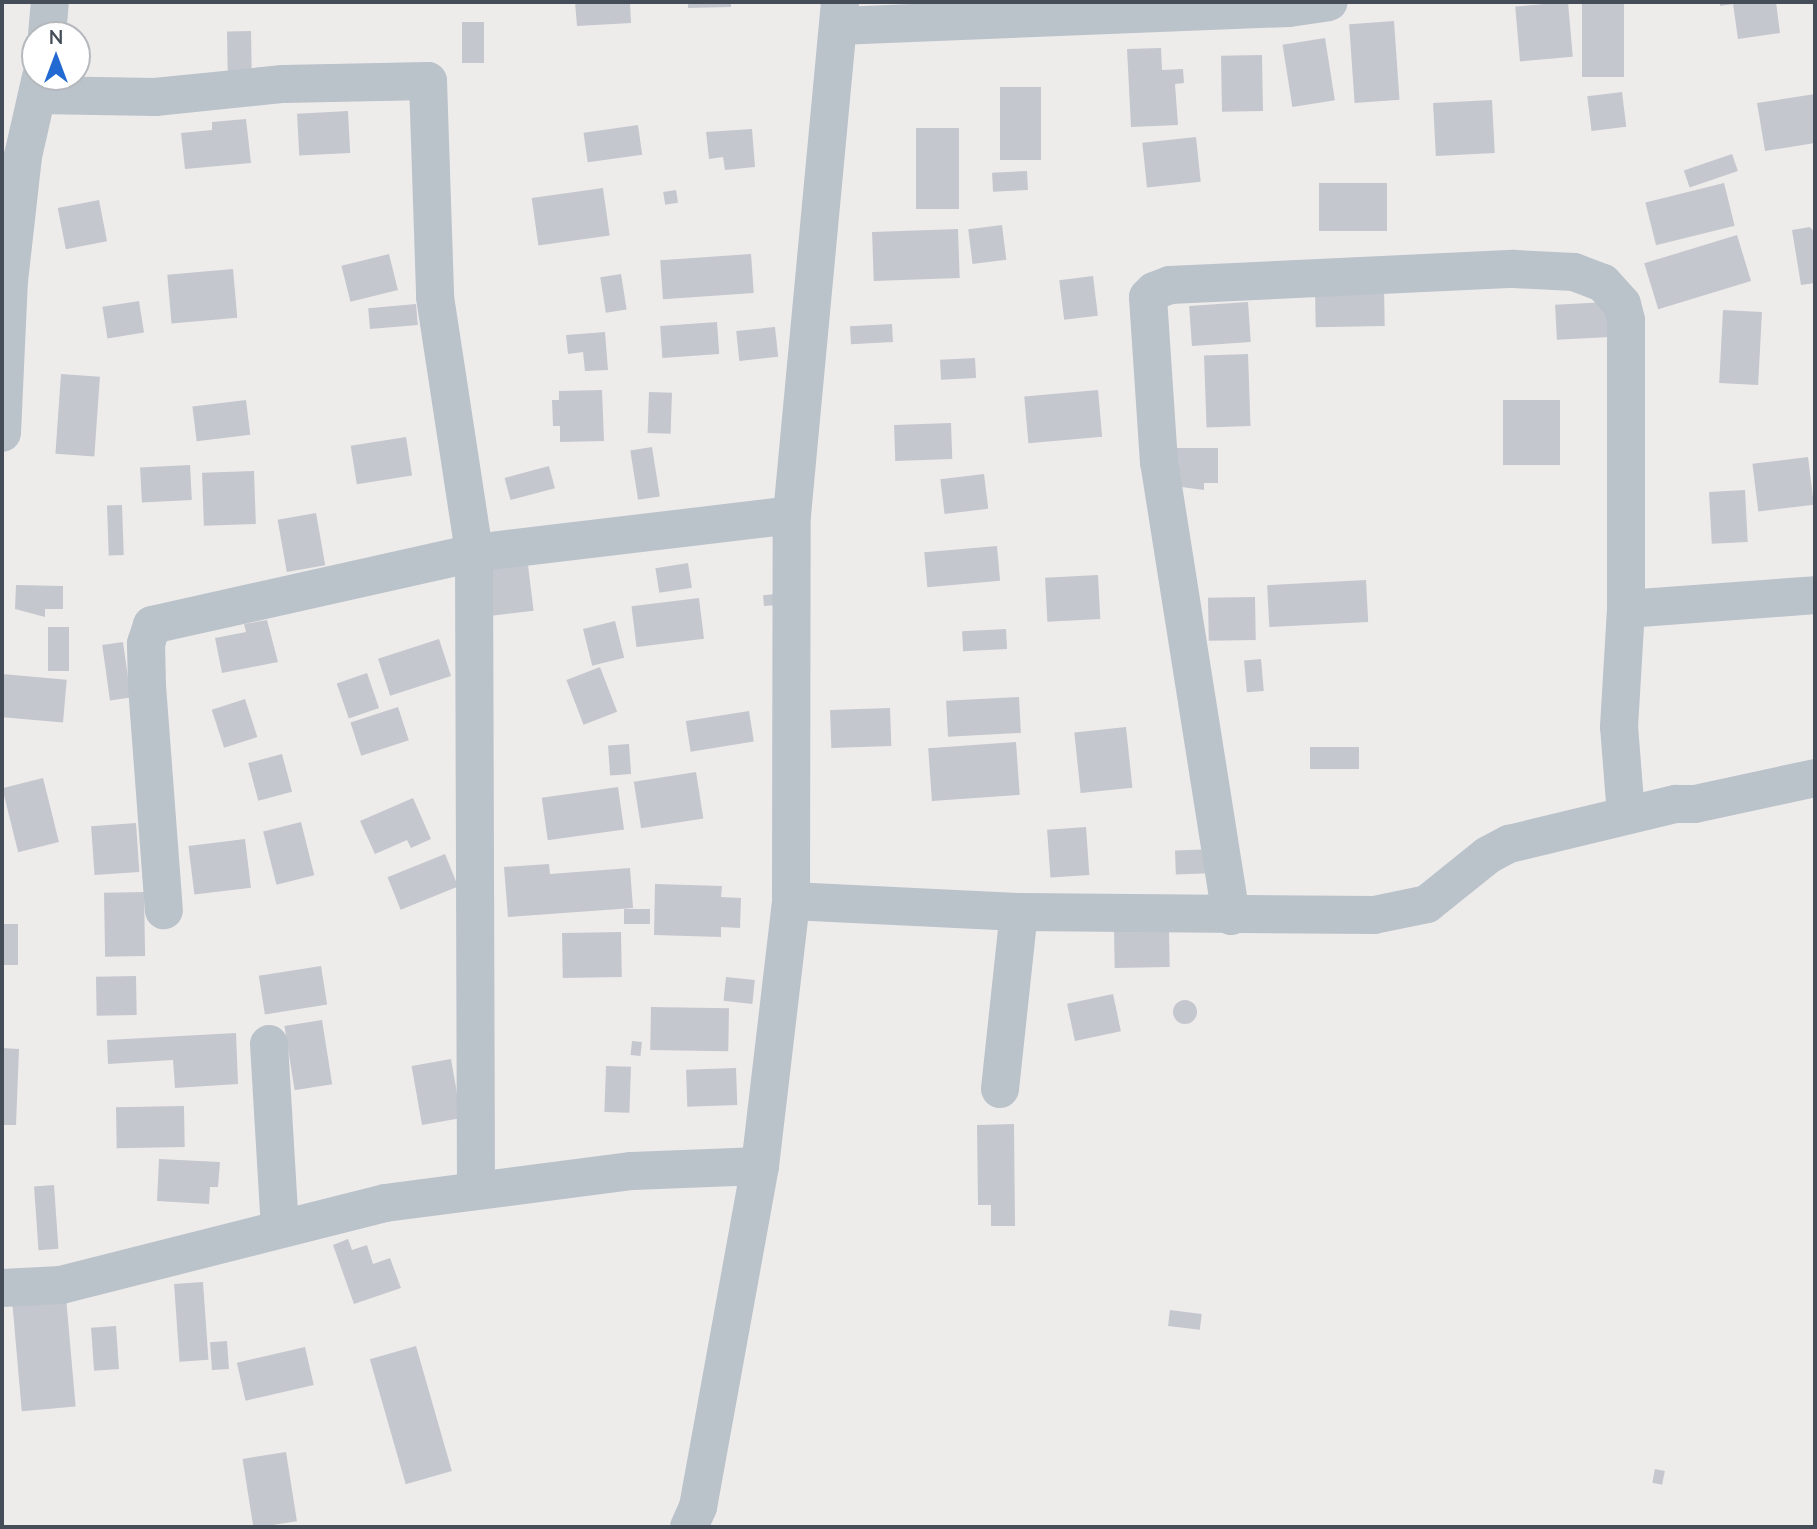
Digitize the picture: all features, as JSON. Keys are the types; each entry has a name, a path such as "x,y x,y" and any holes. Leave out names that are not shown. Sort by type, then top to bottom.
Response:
{"street":[{"path":"48,21 50,2"},
{"path":"689,1527 698,1507 760,1166 791,901 792,515 839,14 1289,8 1329,2"},
{"path":"91,91 155,97 283,84 428,82 435,297 474,553 476,1189"},
{"path":"2,433 9,281 23,156 39,91"},
{"path":"1231,916 1159,463 1148,304 1154,291 1170,285 1514,269 1574,272 1603,283 1622,304 1626,320 1626,609 1619,727 1626,815"},
{"path":"164,910 147,686 146,643 152,625 474,553 792,515"},
{"path":"1626,609 1815,595"},
{"path":"791,901 1019,912 1231,916 1374,915 1427,904 1488,855 1508,844 1626,815 1815,778"},
{"path":"1000,1089 1019,912"},
{"path":"269,1044 279,1229"},
{"path":"2,1288 61,1285 384,1203 476,1189 632,1171 760,1166"}],"building":[{"path":"575,2 630,2 631,23 577,26"},
{"path":"688,2 731,2 731,7 688,8"},
{"path":"1568,2 1573,57 1520,61 1515,7"},
{"path":"1582,2 1624,2 1624,77 1582,77"},
{"path":"1720,2 1776,2 1780,33 1738,39 1733,4 1720,6"},
{"path":"1394,21 1400,100 1355,103 1349,24"},
{"path":"462,22 484,22 484,63 462,63"},
{"path":"227,31 251,31 252,72 228,72"},
{"path":"1325,38 1335,100 1292,107 1283,45"},
{"path":"1161,48 1162,70 1183,69 1184,83 1175,84 1178,125 1131,127 1127,49"},
{"path":"1262,55 1263,111 1222,112 1221,56"},
{"path":"1000,87 1041,87 1041,160 1000,160"},
{"path":"1622,92 1626,127 1592,131 1587,96"},
{"path":"1815,94 1815,143 1765,151 1757,103"},
{"path":"1492,100 1495,153 1436,156 1433,103"},
{"path":"348,111 350,153 299,156 297,114"},
{"path":"246,119 251,163 185,169 181,133 212,130 212,122"},
{"path":"638,125 642,155 588,162 584,133"},
{"path":"916,128 959,128 959,209 916,209"},
{"path":"752,129 755,167 725,170 723,157 709,159 706,132"},
{"path":"1196,137 1201,182 1147,187 1142,143"},
{"path":"1732,154 1738,171 1690,188 1684,171"},
{"path":"1027,171 1028,190 993,192 992,173"},
{"path":"1319,183 1387,183 1387,231 1319,231"},
{"path":"1724,183 1735,226 1656,245 1645,203"},
{"path":"603,188 610,236 538,246 532,198"},
{"path":"676,190 678,203 665,205 663,192"},
{"path":"99,200 107,241 66,249 58,208"},
{"path":"1002,225 1006,260 973,264 968,229"},
{"path":"1810,227 1815,233 1815,283 1801,285 1792,230"},
{"path":"958,229 960,278 874,281 872,232"},
{"path":"1737,235 1751,281 1658,309 1644,263"},
{"path":"389,254 398,290 350,302 341,266"},
{"path":"751,254 754,293 663,299 660,260"},
{"path":"233,269 237,318 172,324 167,275"},
{"path":"621,274 627,310 606,313 600,277"},
{"path":"1093,276 1098,316 1064,320 1059,280"},
{"path":"1384,286 1385,326 1316,327 1315,287"},
{"path":"139,301 144,333 107,338 102,307"},
{"path":"1248,302 1251,342 1192,346 1189,306"},
{"path":"1608,302 1610,337 1557,340 1555,305"},
{"path":"416,304 418,325 370,329 368,308"},
{"path":"1723,310 1762,312 1758,385 1719,383"},
{"path":"717,322 719,354 662,358 660,326"},
{"path":"892,324 893,342 851,344 850,326"},
{"path":"775,327 778,357 739,361 736,331"},
{"path":"605,332 608,370 585,371 583,352 568,354 566,335"},
{"path":"1248,354 1251,426 1207,427 1204,356"},
{"path":"975,358 976,378 941,380 940,360"},
{"path":"61,374 100,377 94,457 55,454"},
{"path":"602,390 604,441 560,442 560,426 553,426 552,400 559,400 559,391"},
{"path":"1098,390 1102,437 1028,443 1024,396"},
{"path":"649,392 672,393 671,434 648,433"},
{"path":"246,400 250,435 197,441 192,407"},
{"path":"1503,400 1560,400 1560,465 1503,465"},
{"path":"951,423 952,459 895,461 894,425"},
{"path":"406,437 412,476 357,484 351,446"},
{"path":"652,447 660,496 638,500 630,450"},
{"path":"1167,448 1218,448 1218,483 1204,483 1204,490 1167,485"},
{"path":"1808,457 1814,505 1758,511 1752,464"},
{"path":"190,465 192,500 142,503 140,468"},
{"path":"549,466 555,488 511,500 505,478"},
{"path":"254,471 256,524 204,526 202,473"},
{"path":"984,474 988,509 945,514 940,479"},
{"path":"1745,490 1748,542 1712,544 1709,492"},
{"path":"122,505 124,555 109,555 107,506"},
{"path":"316,513 325,565 287,572 278,520"},
{"path":"997,546 1000,581 927,587 924,552"},
{"path":"688,563 692,588 659,593 655,568"},
{"path":"528,565 534,611 492,616 486,570"},
{"path":"1098,575 1100,619 1047,622 1045,578"},
{"path":"1366,580 1368,622 1269,627 1267,585"},
{"path":"16,585 63,586 63,609 45,609 45,617 15,609"},
{"path":"776,594 777,605 764,606 763,595"},
{"path":"1255,597 1256,640 1209,641 1208,598"},
{"path":"699,598 704,639 637,647 632,606"},
{"path":"267,620 278,662 222,673 215,638 246,632 244,624"},
{"path":"615,621 624,658 592,666 583,629"},
{"path":"48,627 69,627 69,671 48,671"},
{"path":"1006,629 1007,649 963,651 962,631"},
{"path":"439,639 451,676 390,696 378,659"},
{"path":"123,642 131,697 110,700 102,645"},
{"path":"1261,659 1264,691 1247,692 1244,660"},
{"path":"600,667 617,712 584,725 566,680"},
{"path":"367,673 379,708 349,718 337,683"},
{"path":"2,674 67,680 63,723 2,717"},
{"path":"1019,697 1021,733 948,737 946,701"},
{"path":"245,699 257,737 224,748 212,710"},
{"path":"398,707 409,740 361,756 350,722"},
{"path":"890,708 891,746 831,748 830,710"},
{"path":"749,711 754,742 691,752 686,721"},
{"path":"1126,727 1132,788 1081,793 1074,732"},
{"path":"1016,742 1020,795 932,801 928,748"},
{"path":"629,744 631,774 610,775 608,745"},
{"path":"1310,747 1359,747 1359,769 1310,769"},
{"path":"282,754 292,792 258,801 248,763"},
{"path":"696,772 703,818 641,828 634,782"},
{"path":"43,778 59,842 18,852 2,788"},
{"path":"618,787 624,830 548,840 542,798"},
{"path":"413,798 431,839 411,848 407,840 375,854 360,821"},
{"path":"301,822 314,875 276,885 263,831"},
{"path":"136,823 139,872 95,875 91,826"},
{"path":"1086,827 1089,875 1050,878 1047,830"},
{"path":"245,839 251,888 194,895 188,846"},
{"path":"1216,849 1217,873 1176,874 1175,850"},
{"path":"445,854 458,886 401,910 388,877"},
{"path":"549,864 550,874 630,868 633,908 508,917 504,867"},
{"path":"655,884 722,886 721,897 741,898 740,928 721,927 721,937 654,935"},
{"path":"144,892 145,956 105,957 104,893"},
{"path":"624,909 650,909 650,924 624,924"},
{"path":"2,924 18,924 18,965 2,965"},
{"path":"1169,928 1170,967 1115,968 1114,929"},
{"path":"621,932 622,977 563,978 562,933"},
{"path":"321,966 327,1005 265,1014 259,976"},
{"path":"136,976 137,1015 97,1016 96,977"},
{"path":"726,977 755,980 752,1004 723,1001"},
{"path":"1113,994 1121,1031 1075,1041 1067,1004"},
{"path":"1185,1000 1194,1003 1197,1012 1194,1021 1185,1024 1176,1021 1173,1012 1176,1003"},
{"path":"651,1007 729,1008 728,1051 650,1050"},
{"path":"322,1020 332,1084 295,1090 284,1026"},
{"path":"236,1033 238,1084 175,1088 173,1060 108,1064 107,1040"},
{"path":"632,1041 642,1042 640,1056 631,1055"},
{"path":"2,1048 19,1049 16,1125 2,1125"},
{"path":"451,1059 461,1118 422,1125 412,1066"},
{"path":"606,1066 631,1067 629,1113 604,1112"},
{"path":"736,1068 737,1105 687,1107 686,1070"},
{"path":"184,1106 185,1147 117,1148 116,1107"},
{"path":"1014,1124 1015,1226 991,1226 991,1205 978,1205 977,1125"},
{"path":"159,1159 220,1162 218,1187 210,1187 209,1204 157,1201"},
{"path":"54,1185 58,1249 39,1250 34,1186"},
{"path":"348,1239 352,1250 367,1245 373,1264 390,1258 401,1288 354,1304 333,1245"},
{"path":"203,1282 208,1360 180,1362 174,1284"},
{"path":"66,1297 76,1407 22,1411 12,1302"},
{"path":"1170,1310 1202,1314 1200,1330 1168,1326"},
{"path":"116,1326 119,1369 94,1371 91,1328"},
{"path":"227,1341 229,1369 212,1370 210,1342"},
{"path":"416,1346 452,1471 406,1484 370,1359"},
{"path":"305,1347 314,1385 246,1401 237,1363"},
{"path":"286,1452 297,1521 253,1527 243,1459"},
{"path":"1655,1469 1665,1471 1662,1485 1652,1483"}]}
